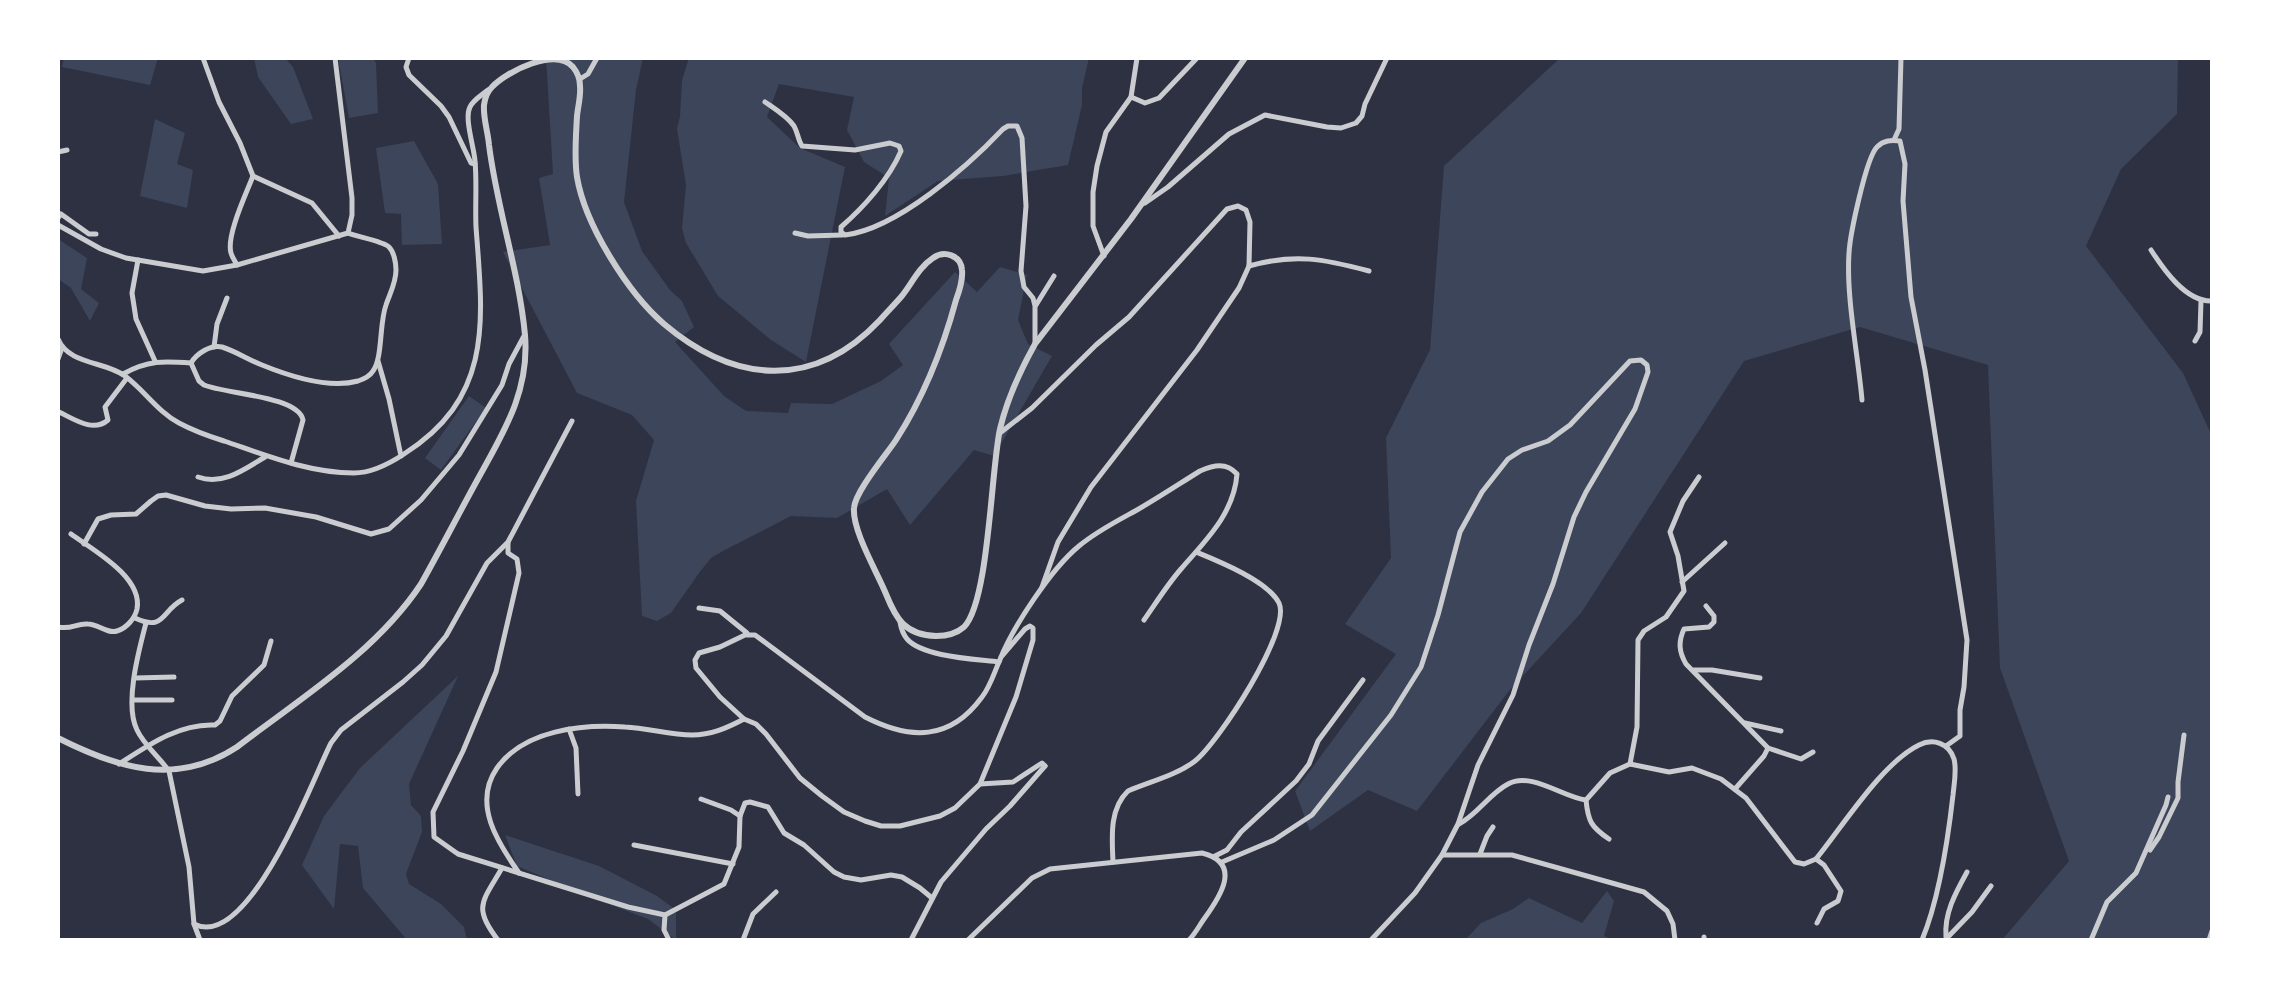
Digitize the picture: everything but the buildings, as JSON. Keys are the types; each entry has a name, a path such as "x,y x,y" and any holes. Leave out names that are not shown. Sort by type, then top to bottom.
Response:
{"street":[{"path":"203,58 219,102 253,176 231,240 230,252 237,265"},
{"path":"335,58 352,198 348,233"},
{"path":"409,58 406,67 409,75 441,106 471,163 475,165"},
{"path":"58,339 62,348 125,376 171,419 199,434 320,470 355,473 383,467 431,436 444,423 457,407 474,361 480,331 481,300 475,165 468,112 471,104 511,74 538,61 560,58 573,67 580,79 577,176 592,228 637,294 660,321 687,342 735,364 778,371 799,370 847,350 874,327 900,299 926,263 937,254 956,257 961,265 954,309 919,398 899,436 858,494 853,510 864,545 908,640 934,652 1000,660"},
{"path":"580,79 588,74 597,58"},
{"path":"1104,256 1093,226 1097,166 1106,132 1131,97 1137,58"},
{"path":"1131,97 1145,103 1159,98 1197,58"},
{"path":"900,622 921,634 933,636 956,632 967,625 974,609 982,571 999,433 1008,401 1035,344 1104,256 1245,58"},
{"path":"1140,206 1168,187 1229,134 1265,115 1327,127 1341,128 1356,123 1362,116 1387,58"},
{"path":"1894,140 1899,129 1901,58"},
{"path":"58,738 118,765 169,771 196,765 233,750 378,637 404,609 421,584 513,415 526,366 525,333 490,156 484,109 488,90"},
{"path":"765,102 793,126 802,146 855,150 890,143 899,146 901,151 892,168 841,227 843,235"},
{"path":"795,233 808,236 843,235 872,229 893,219 972,161 1003,129 1017,126 1022,138 1026,206 1021,271 1024,287 1035,306 1035,344"},
{"path":"1862,400 1850,291 1849,252 1861,192 1875,148 1894,140 1900,141 1905,164 1903,201 1911,297 1967,640 1960,736 1946,746"},
{"path":"58,152 67,150"},
{"path":"253,176 312,203 339,236"},
{"path":"999,433 1032,408 1129,317 1221,215 1232,206 1242,207 1249,216 1249,266 1239,288 1216,325 1091,487 1058,542 1040,592"},
{"path":"58,218 61,214 89,234 96,234"},
{"path":"58,225 101,249 138,260 203,271 237,265 348,233 384,243 392,250 395,278 385,306 378,361 372,374 367,377 339,383 316,380 279,371 221,346 194,357 191,363"},
{"path":"2151,250 2192,297 2212,301"},
{"path":"1249,266 1298,257 1369,271"},
{"path":"138,260 132,293 136,319 155,361"},
{"path":"1035,306 1054,276"},
{"path":"214,347 217,324 227,298"},
{"path":"2195,341 2200,332 2201,301"},
{"path":"84,544 98,519 136,514 158,496 166,495 205,506 265,508 316,517 371,534 389,529 421,500 459,455 502,385 525,333"},
{"path":"58,359 62,348"},
{"path":"1222,862 1274,840 1312,815 1391,715 1421,667 1460,532 1482,492 1508,459 1522,450 1548,441 1570,425 1630,361 1641,360 1647,365 1648,372 1635,409 1574,517 1513,695 1478,765 1458,824 1442,855 1415,893 1371,940"},
{"path":"59,412 91,426 102,425 108,420 105,407 125,376 141,365 155,361 191,363"},
{"path":"378,361 401,456"},
{"path":"191,363 204,385 270,398 299,410 303,420 291,463"},
{"path":"194,924 214,926 228,919 246,902 287,838 331,743 341,730 403,682 433,653 456,621 487,563 508,542 572,421"},
{"path":"198,477 228,478 266,456"},
{"path":"699,608 720,611 865,717 884,726 915,734 937,731 953,725 984,695 1011,636 1067,556 1104,528 1200,471 1215,465 1232,469 1237,474 1232,499 1216,529 1144,620"},
{"path":"1630,764 1637,727 1638,640 1644,631 1666,617 1684,591 1670,532 1683,501 1699,477"},
{"path":"58,627 68,629 84,623 115,631 135,618 138,597 117,567 71,534"},
{"path":"508,542 508,553 517,559 519,573 496,672 433,812 434,837 458,854 628,907 665,915 724,884 741,841 740,816 745,803 750,802 768,807 784,833 804,845 834,872 861,880 891,875 902,877 932,898"},
{"path":"1681,583 1725,543"},
{"path":"1113,862 1113,824 1120,799 1128,791 1194,762 1214,742 1251,685 1278,623 1281,611 1278,602 1264,588 1196,552"},
{"path":"135,618 146,623 159,621 182,600"},
{"path":"1706,606 1714,616 1714,622 1709,627 1684,629 1681,655 1768,748 1801,759 1813,752"},
{"path":"146,623 135,678 133,719 136,729 169,771 189,867 194,924 200,940"},
{"path":"748,634 699,653 695,660 696,668 744,719 756,724 800,778 844,812 881,826 900,826 940,816 970,796 980,784 1016,697 1033,640 1033,628 1025,629 1000,660"},
{"path":"118,765 148,745 180,730 215,725 220,721 232,696 264,665 271,641"},
{"path":"1693,670 1760,678"},
{"path":"135,678 174,677"},
{"path":"1215,856 1227,850 1241,832 1296,781 1309,764 1318,741 1363,680"},
{"path":"133,700 172,700"},
{"path":"520,874 488,817 488,785 502,761 513,750 569,729 625,727 690,735 725,729 744,719"},
{"path":"1744,722 1781,731"},
{"path":"569,729 576,748 578,794"},
{"path":"2091,940 2107,902 2136,873 2159,837 2178,798 2184,735"},
{"path":"1609,839 1598,832 1588,819 1586,800 1610,773 1630,764 1669,772 1692,768 1721,779 1746,798 1795,862 1804,864 1816,859 1879,778 1905,754 1921,744 1934,741 1946,746 1953,757 1955,769 1948,834 1922,940"},
{"path":"1735,789 1768,748"},
{"path":"911,940 932,898 952,869 1045,766 1042,763 1013,782 980,784"},
{"path":"1458,824 1507,784 1515,781 1552,787 1576,799 1586,800"},
{"path":"2143,861 2168,797"},
{"path":"701,799 740,816"},
{"path":"1480,854 1493,827"},
{"path":"634,845 733,864"},
{"path":"968,940 1032,878 1050,869 1202,853 1215,856 1222,862 1224,888 1189,940"},
{"path":"1442,855 1512,855 1644,892 1667,911 1675,940"},
{"path":"1816,859 1824,865 1841,891 1838,901 1824,909 1817,923"},
{"path":"498,940 485,924 482,914 483,901 502,868"},
{"path":"1946,939 1948,911 1967,872"},
{"path":"1946,939 1991,886"},
{"path":"743,940 753,914 776,892"},
{"path":"665,915 664,930 669,940"},
{"path":"2209,940 2212,931"}],"shaded area":[{"path":"64,58 158,58 150,85 62,67"},
{"path":"254,58 285,58 293,67 313,119 291,124 258,77"},
{"path":"338,58 373,58 376,63 378,113 349,118"},
{"path":"546,58 643,58 636,90 624,202 642,251 670,290 682,301 694,327 675,342 724,396 746,411 788,413 791,403 832,404 881,381 903,365 889,344 955,272 977,292 1000,267 1027,275 1018,320 1028,344 1052,356 994,456 974,450 910,525 887,489 837,518 791,516 711,558 671,613 657,621 642,616 636,501 654,440 632,415 577,393 503,252 550,245 539,178 553,174"},
{"path":"689,58 1089,58 1068,165 1003,176 938,181 885,216 889,178 864,162 847,130 854,97 779,84 767,117 800,148 845,167 806,362 771,340 718,296 686,243 682,228 686,185 677,129 682,80"},
{"path":"1560,58 2178,58 2177,114 2121,169 2086,246 2183,373 2212,436 2212,940 2002,940 2069,861 2000,668 1988,365 1860,327 1744,361 1581,613 1509,691 1417,811 1368,790 1310,831 1295,791 1396,654 1345,624 1391,558 1386,438 1430,350 1444,166"},
{"path":"155,119 185,133 177,164 193,170 187,208 140,196"},
{"path":"414,141 438,184 442,244 402,245 401,214 385,213 376,148"},
{"path":"58,239 87,258 81,289 99,303 90,321 71,288 58,279"},
{"path":"469,396 486,408 441,470 425,458"},
{"path":"458,676 409,784 411,805 421,816 422,832 406,874 409,884 441,904 464,927 467,940 407,940 363,888 358,846 340,844 334,909 302,865 324,816 360,768"},
{"path":"505,835 599,866 657,896 676,910 676,940 648,919 517,866"},
{"path":"1607,891 1614,901 1604,936 1613,940 1465,940 1481,923 1529,898 1582,923"}]}
